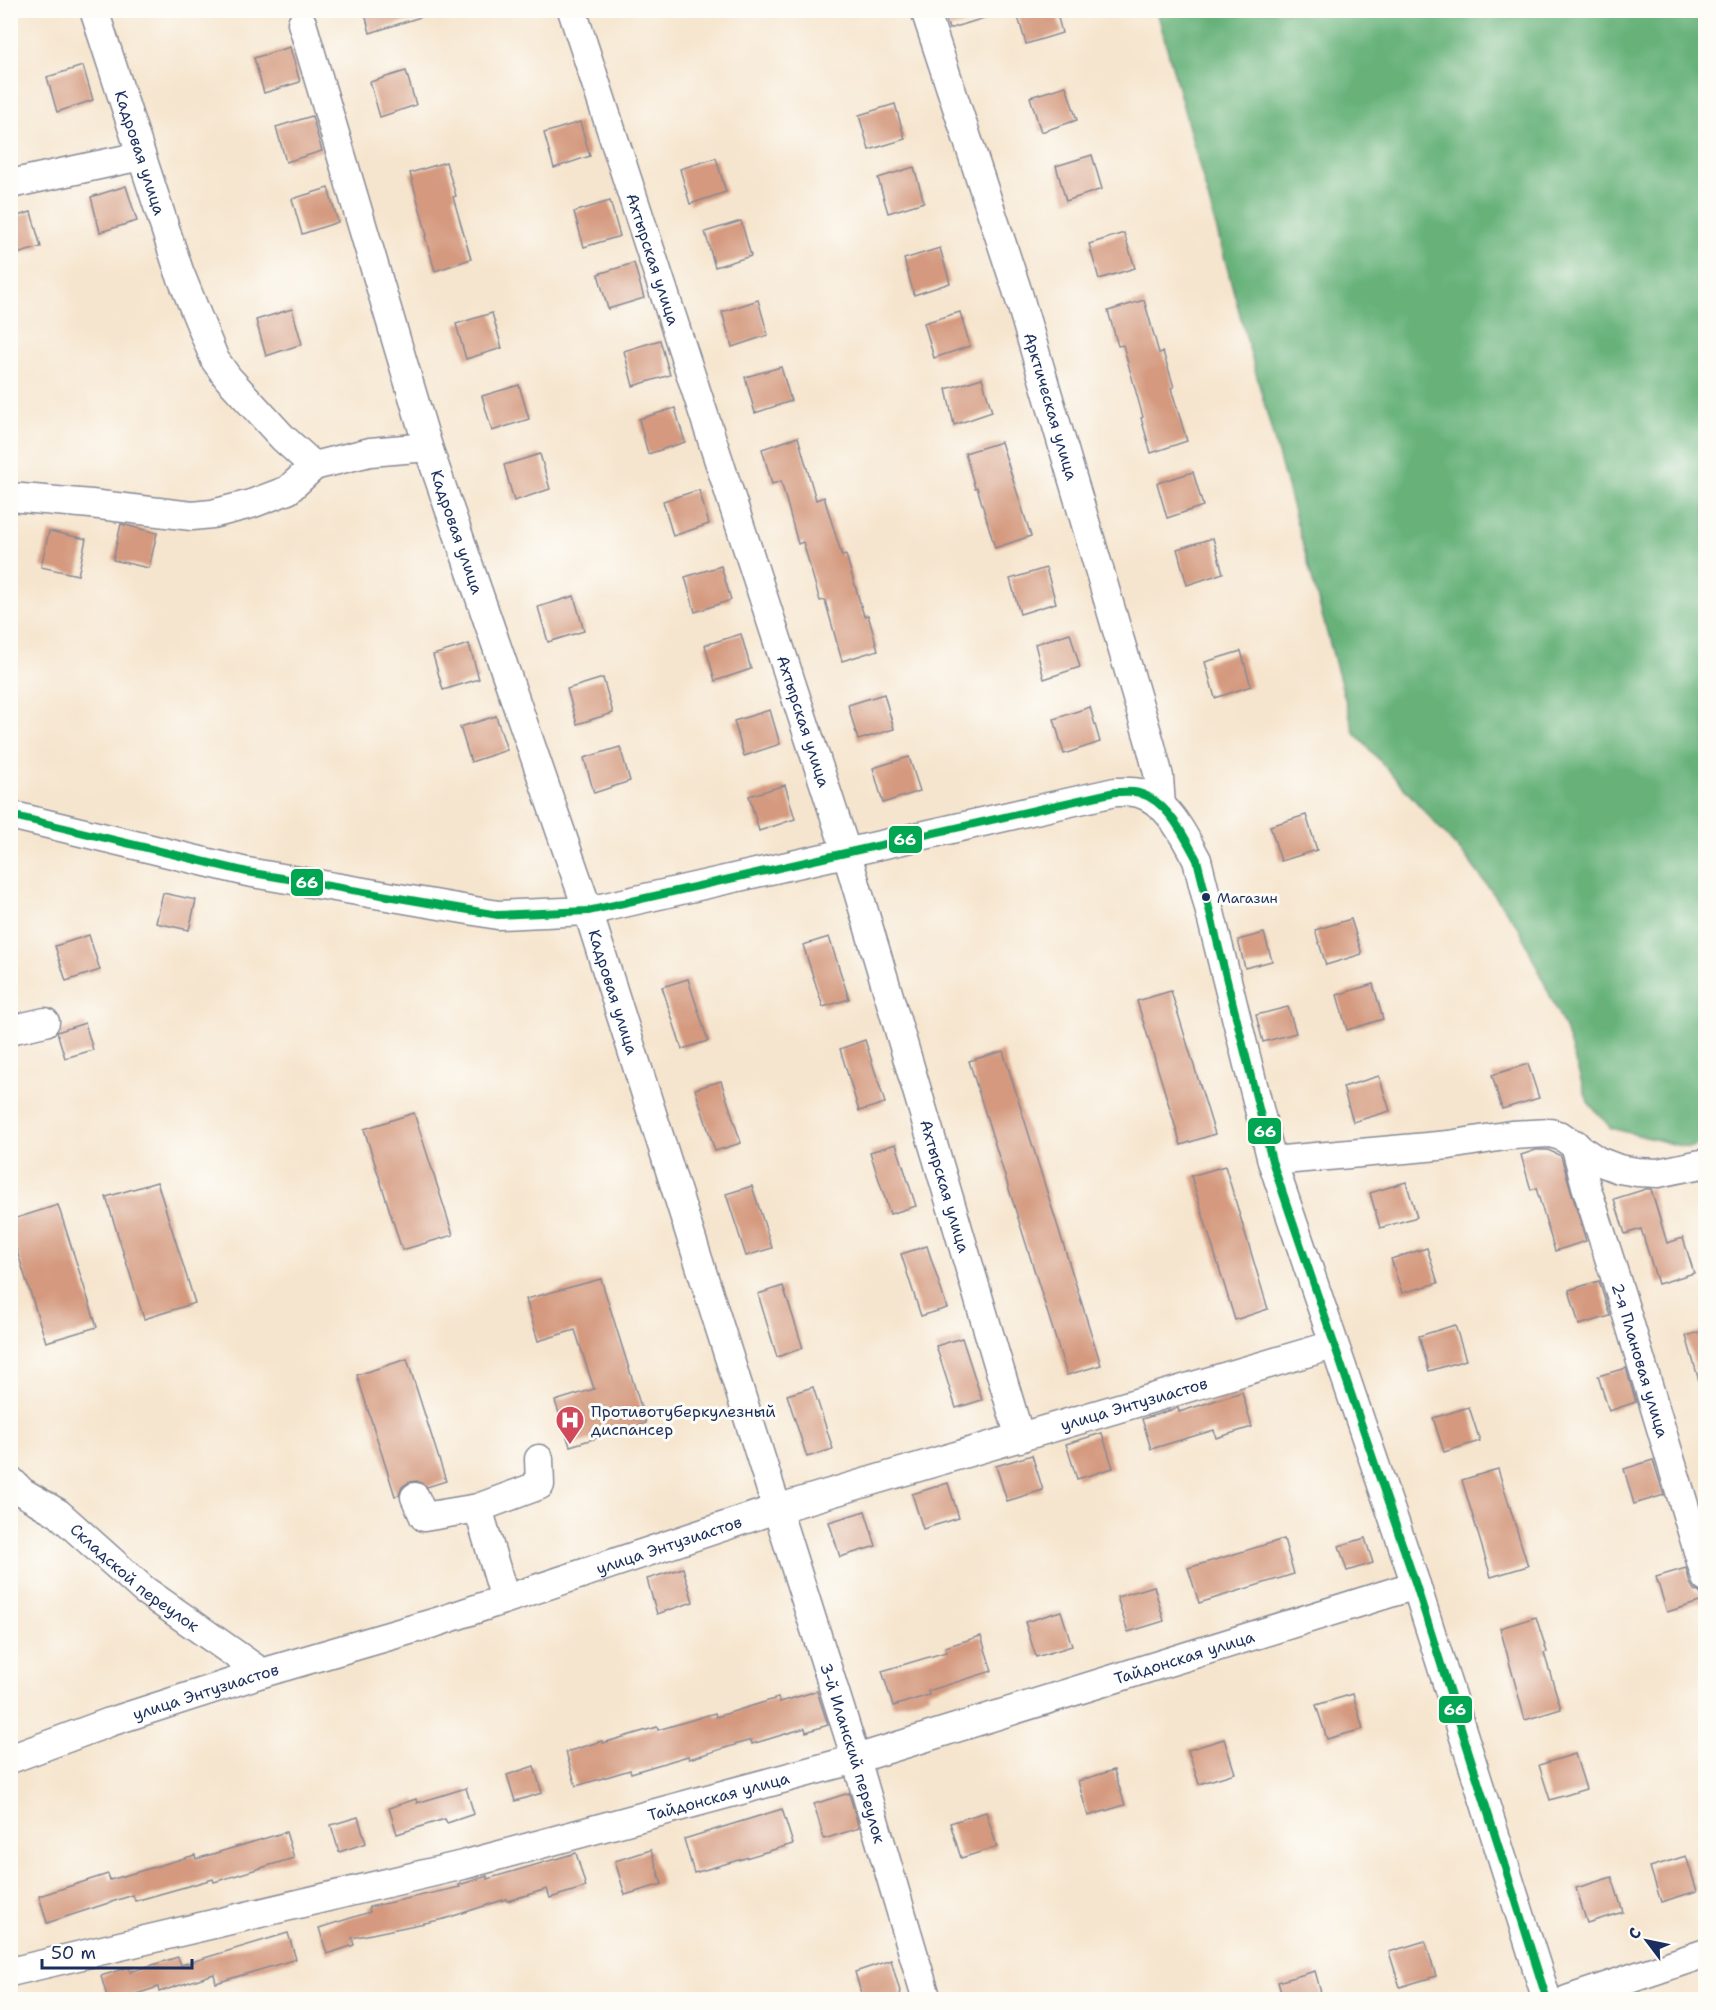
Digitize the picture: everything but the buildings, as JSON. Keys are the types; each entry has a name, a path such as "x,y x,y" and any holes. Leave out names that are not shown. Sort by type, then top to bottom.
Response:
{"street":[{"name":"Кадровая улица","path":"94,10 179,271 215,360 228,378 283,438 314,466"},
{"name":"Ахтырская улица","path":"572,10 846,851 1020,1438"},
{"name":"Арктическая улица","path":"926,10 1020,301 1151,746 1159,777 1161,806"},
{"name":"Кадровая улица","path":"302,23 428,447 588,911 776,1509"},
{"path":"10,184 141,156"},
{"path":"10,497 192,516 212,514 251,504 288,490 314,466 370,452 428,447"},
{"path":"10,814 247,872 498,915 588,911 1115,792 1139,794 1161,806 1180,830 1197,860 1272,1161 1416,1585 1547,2000"},
{"path":"10,1030 45,1022"},
{"path":"1272,1161 1449,1145 1511,1135 1550,1133 1562,1136 1598,1161 1637,1173 1658,1173 1706,1163"},
{"name":"2-я Плановая улица","path":"1575,1144 1706,1578"},
{"name":"улица Энтузиастов","path":"10,1759 110,1722 262,1673 437,1622 776,1509 1333,1345"},
{"path":"415,1497 424,1517 478,1508 540,1485 539,1459"},
{"name":"Складской переулок","path":"10,1480 22,1492 58,1513 144,1590 262,1673"},
{"path":"478,1508 504,1599"},
{"name":"3-й Иланский переулок","path":"776,1509 856,1759 927,2000"},
{"name":"Тайдонская улица","path":"10,1972 463,1865 856,1759 1416,1585"},
{"path":"1567,2000 1706,1953"}],"green space":[{"path":"1157,11 1705,11 1705,1143 1688,1148 1611,1128 1588,1102 1564,1026 1519,928 1469,861 1354,732"}],"transit line":[{"name":"66","path":"10,815 247,872 498,915 588,911 1115,792 1139,793 1158,803 1174,820 1197,860 1272,1161 1416,1585 1547,2000"}],"place":[{"name":"Магазин","path":"1206,897"},
{"name":"Противотуберкулезный диспансер","path":"570,1446"}]}
